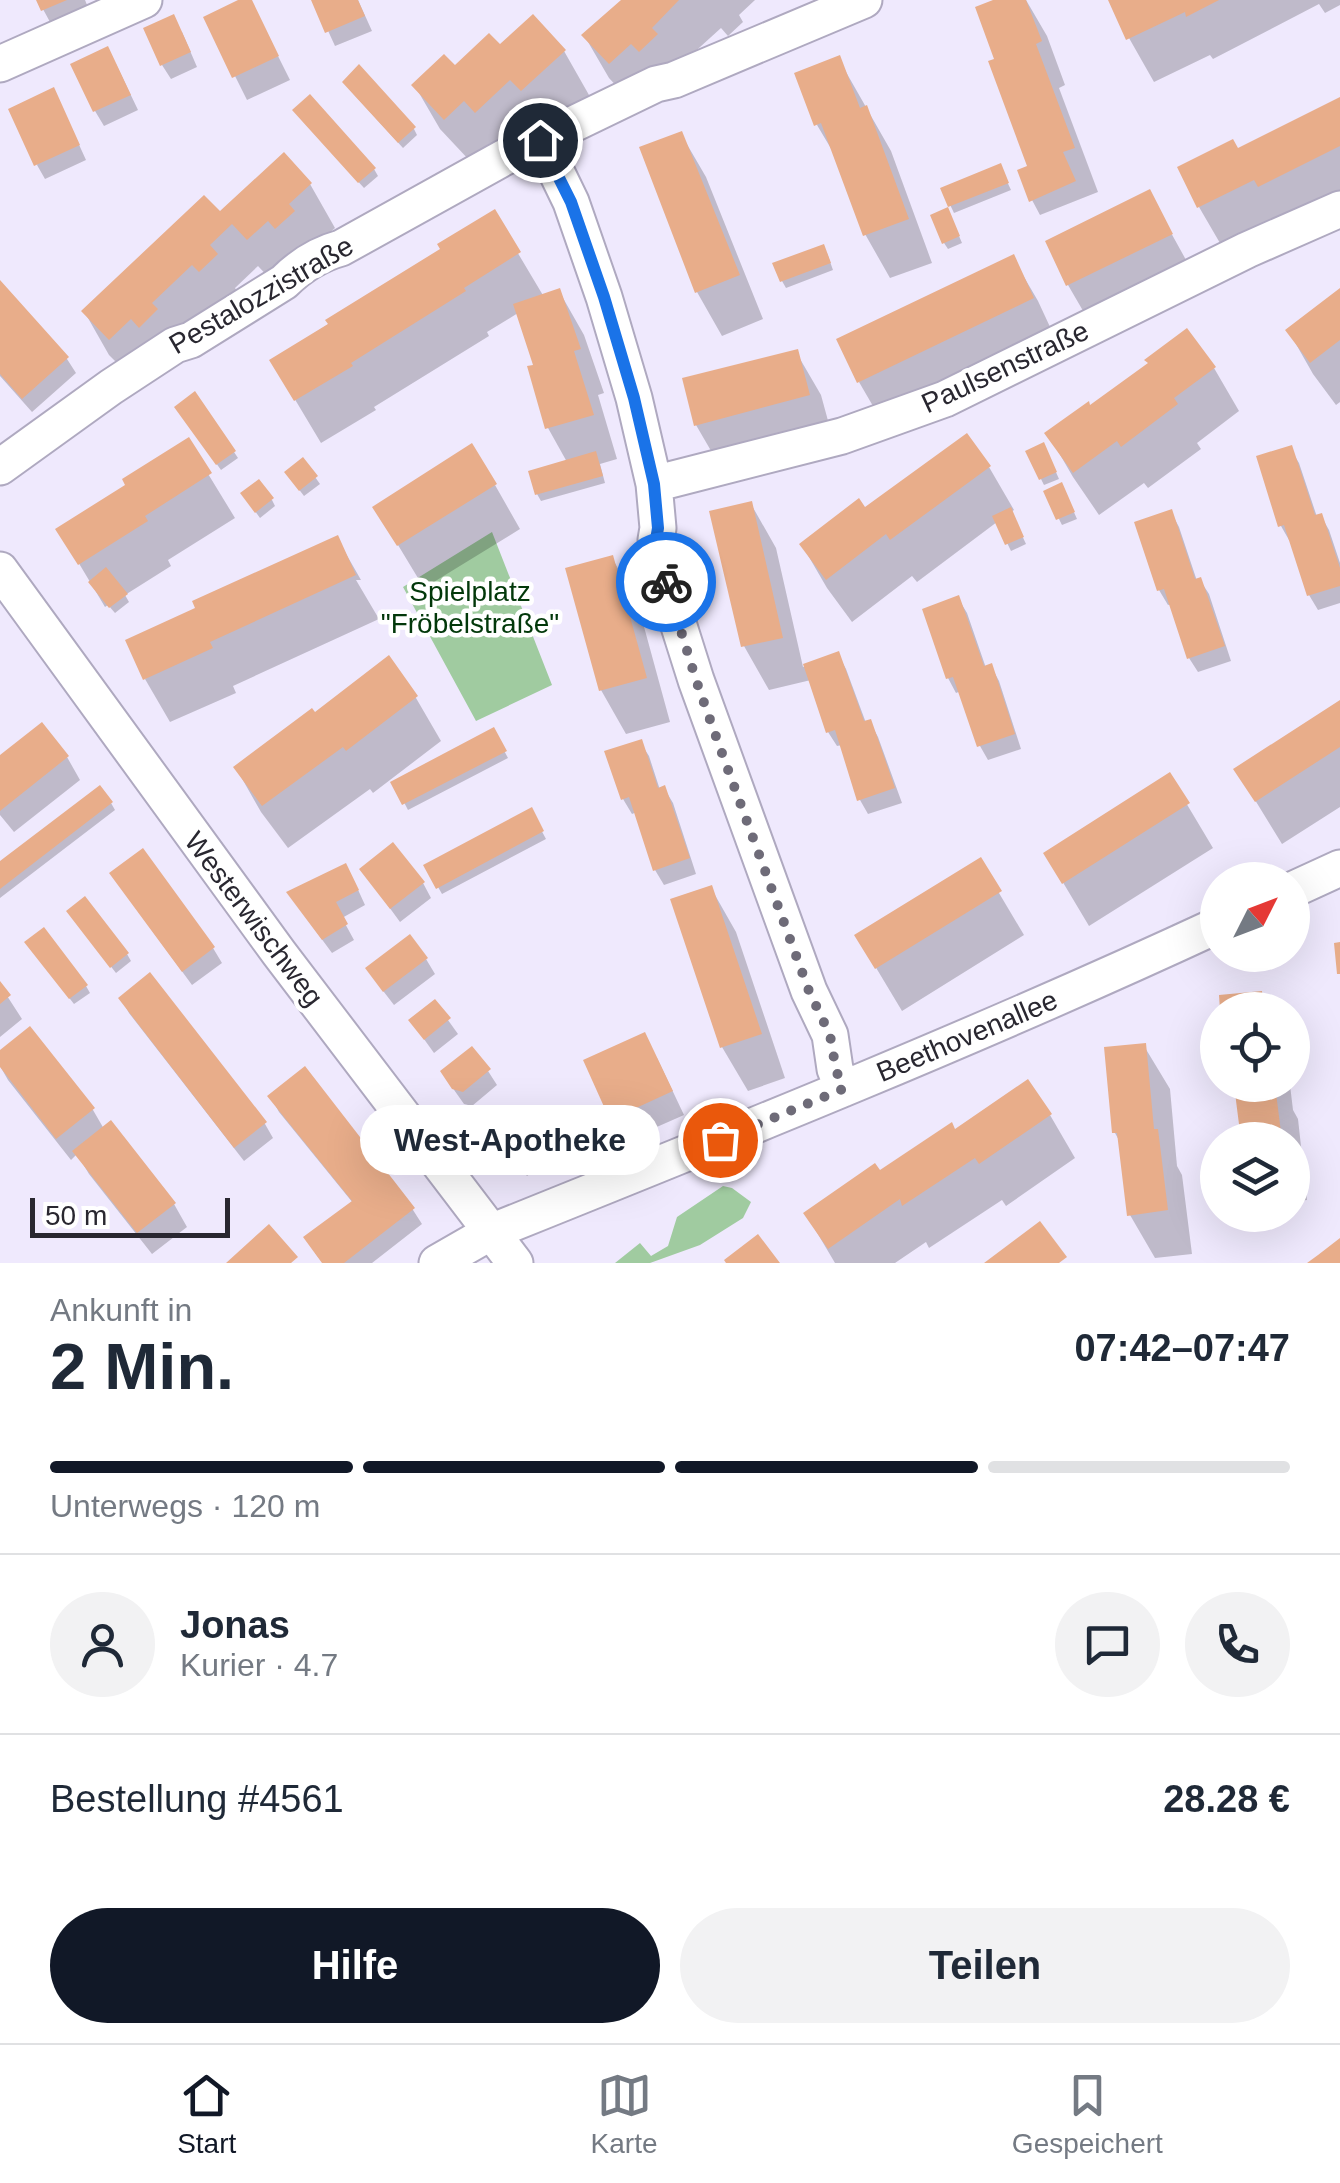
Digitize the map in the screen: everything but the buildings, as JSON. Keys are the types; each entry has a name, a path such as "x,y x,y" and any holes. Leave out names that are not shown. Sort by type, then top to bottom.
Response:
{"street":[{"path":"0,64 144,0"},
{"name":"Pestalozzistraße","path":"0,467 111,388 284,282 324,253 341,248 540,140 656,84 674,80 864,0"},
{"path":"540,140 571,202 634,398 654,484 656,540 696,680 809,991 830,1035 843,1089"},
{"name":"Paulsenstraße","path":"654,484 842,436 946,399 1247,250 1340,210"},
{"name":"Westerwischweg","path":"0,570 269,940 514,1263"},
{"path":"1310,882 1340,868"},
{"name":"Beethovenallee","path":"438,1263 491,1232 843,1089 1200,933"}],"green space":[{"name":"Spielplatz \"Fröbelstraße\"","path":"492,532 552,685 476,721 403,587"},
{"path":"723,1186 751,1202 743,1218 700,1245 650,1263 615,1263 640,1243 651,1256 668,1246 677,1217"}],"way so far":[{"path":"666,582 719,745 809,991 830,1035 843,1089 720,1140"}],"place":[{"name":"West-Apotheke","path":"720,1140"}],"route":[{"path":"540,140 571,202 634,398 654,484 656,540 666,582"}]}
